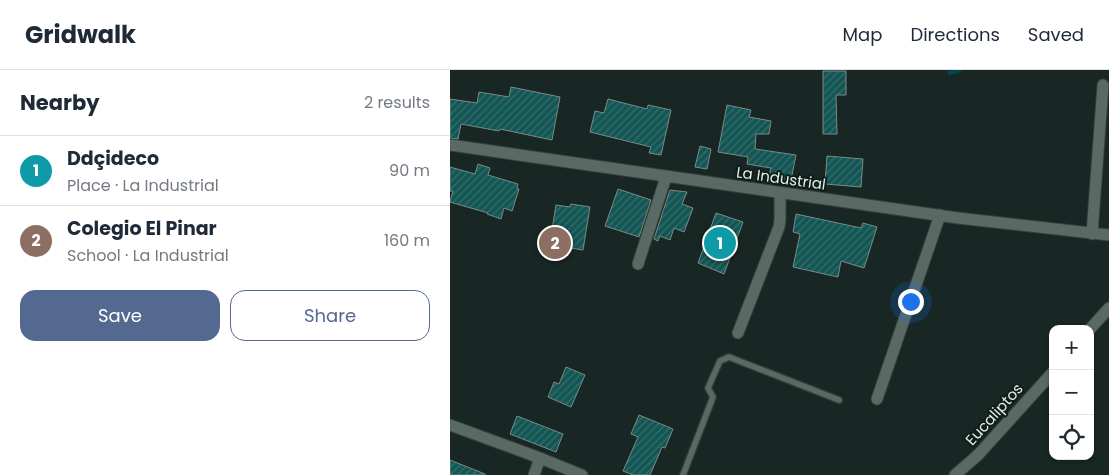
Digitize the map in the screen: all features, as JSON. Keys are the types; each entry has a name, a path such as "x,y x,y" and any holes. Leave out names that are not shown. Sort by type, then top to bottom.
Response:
{"street":[{"path":"1092,234 1103,85"},
{"name":"La Industrial","path":"450,145 940,216 1109,236"},
{"path":"638,264 666,177"},
{"path":"738,332 779,227 780,193"},
{"path":"877,399 940,216"},
{"path":"1094,325 1109,308"},
{"name":"Eucaliptos","path":"955,475 978,455 1049,376"},
{"path":"450,425 582,475"},
{"path":"534,475 540,458"}],"lane":[{"path":"683,475 713,397 708,388 720,361 729,357 838,400"}],"building":[{"path":"823,71 846,71 846,95 836,95 837,134 823,134"},
{"path":"511,87 560,97 552,140 500,129 499,131 461,124 458,139 450,138 450,99 477,103 479,92 509,97"},
{"path":"608,99 647,109 648,105 671,110 661,155 649,153 651,147 590,132 595,111 604,113"},
{"path":"727,105 751,110 749,117 771,121 769,134 756,134 755,149 796,155 791,180 769,176 771,168 747,164 748,157 718,152"},
{"path":"700,146 711,149 707,169 695,167"},
{"path":"827,156 863,159 861,187 825,184"},
{"path":"478,164 490,168 488,175 518,184 517,189 519,189 512,211 504,208 501,219 488,213 450,202 453,191 450,191 450,167 475,174"},
{"path":"618,189 651,200 639,237 605,226"},
{"path":"670,190 687,192 682,204 693,208 684,232 674,228 670,240 660,236 658,241 654,239"},
{"path":"571,204 590,207 583,250 548,242 556,205 570,207"},
{"path":"716,213 743,222 724,274 698,263"},
{"path":"796,214 861,228 863,223 877,227 864,268 841,261 838,277 793,267 800,234 793,232"},
{"path":"566,367 585,375 571,407 548,397 554,382 559,384"},
{"path":"639,415 673,429 665,448 662,447 650,475 633,475 623,471 638,437 631,434"},
{"path":"517,416 563,434 556,452 510,434"},
{"path":"450,460 485,474 485,475 450,475"}],"waterway":[{"path":"950,73 959,70"}],"place":[{"name":"Colegio El Pinar","path":"555,243"},
{"name":"Ddçideco","path":"720,243"}]}
